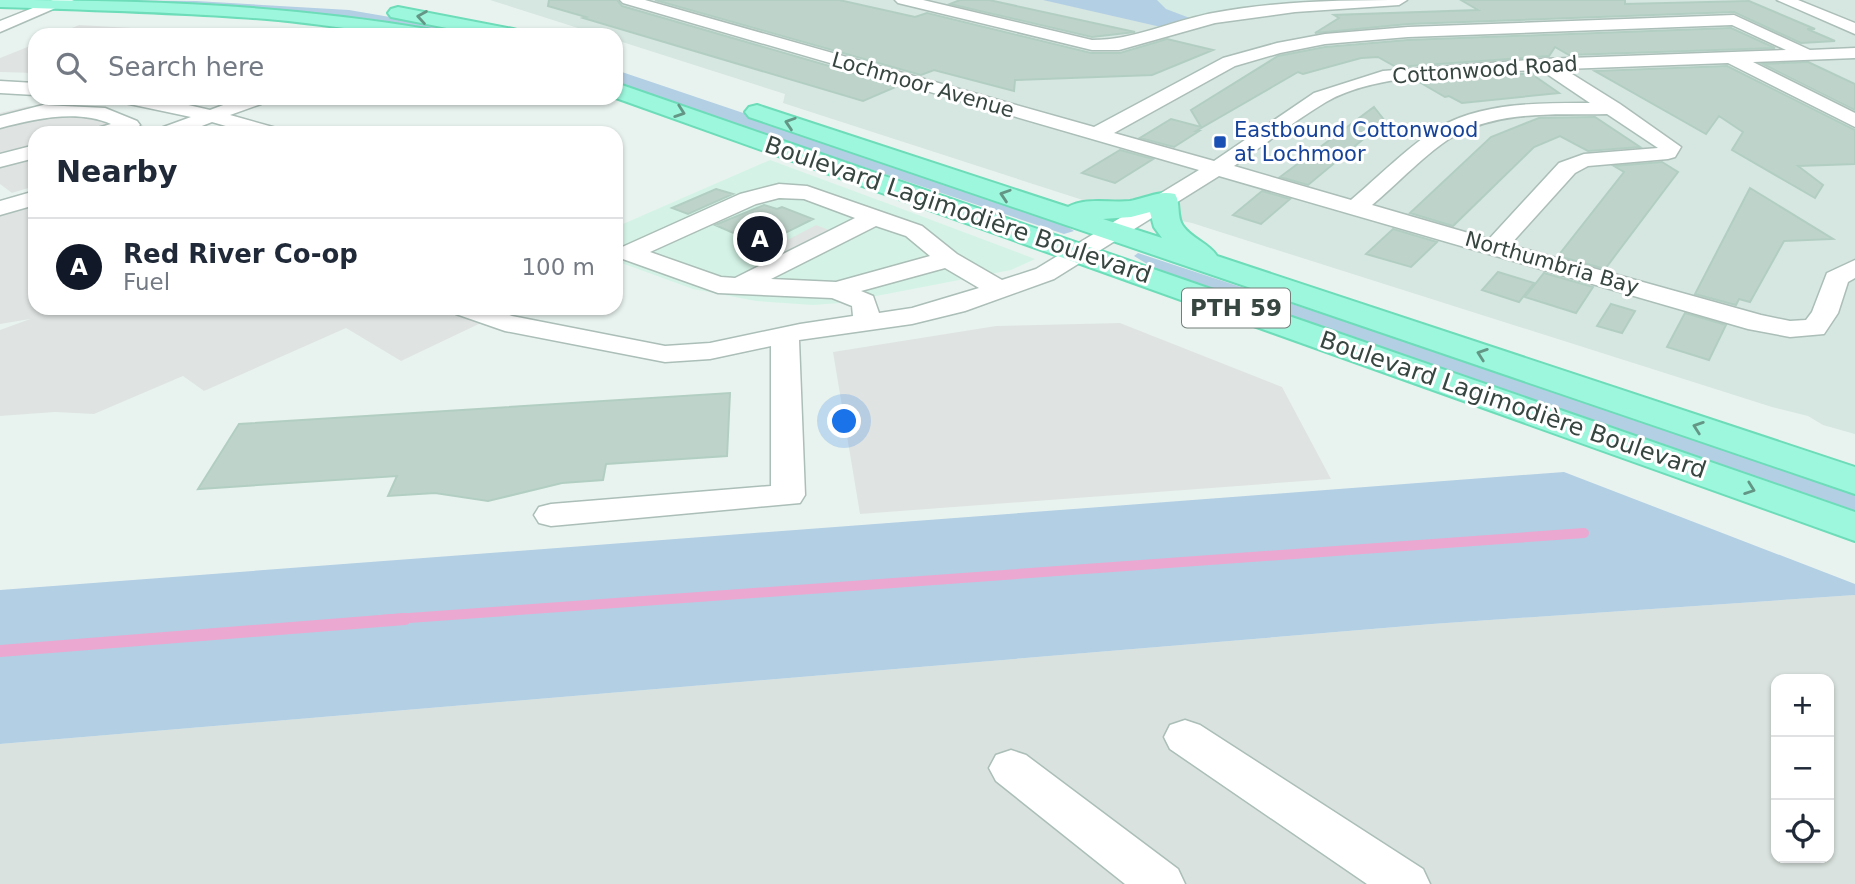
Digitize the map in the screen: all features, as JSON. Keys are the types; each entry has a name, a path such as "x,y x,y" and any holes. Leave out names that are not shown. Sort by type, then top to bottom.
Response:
{"main road":[{"path":"272,0 418,16 478,28"},
{"path":"0,1 49,1 299,16 380,28"},
{"path":"0,29 56,16 141,6"},
{"name":"Boulevard Lagimodière Boulevard","path":"623,92 1855,527"},
{"name":"Boulevard Lagimodière Boulevard","path":"740,106 1855,481"},
{"path":"1056,211 1109,212 1166,200 1164,212 1172,234 1215,264"}],"street":[{"name":"Lochmoor Avenue","path":"628,0 1217,167"},
{"path":"903,0 1072,41 1105,46 1225,16 1295,7 1399,0"},
{"path":"1785,0 1855,29"},
{"path":"0,16 49,1"},
{"path":"0,29 49,1"},
{"path":"1098,133 1229,62 1277,48 1360,35 1734,20 1811,55"},
{"name":"Cottonwood Road","path":"484,315 505,323 665,354 710,351 934,311 1002,291 1045,274 1117,232 1321,97 1383,76 1426,70 1544,64 1855,53"},
{"path":"1730,58 1855,121"},
{"path":"1496,247 1567,168 1584,160 1668,153 1671,147 1544,64"},
{"path":"0,87 28,89"},
{"path":"159,105 243,126"},
{"path":"186,126 242,105"},
{"path":"1356,207 1457,125 1491,115 1613,108"},
{"path":"0,122 43,111 101,124"},
{"path":"0,141 28,136"},
{"path":"3,174 28,156"},
{"name":"Northumbria Bay","path":"1217,167 1758,323 1790,329 1814,328 1825,313 1836,278 1855,268"},
{"path":"3,174 28,172"},
{"path":"948,259 837,290 718,285 629,253 748,199 779,191 807,193 865,222 914,231 948,259 1002,291"},
{"path":"0,208 28,200"},
{"path":"738,286 865,222"},
{"path":"837,290 864,302 867,323"},
{"path":"551,515 788,495 785,336"},
{"path":"1185,737 1406,884"},
{"path":"1011,768 1161,884"}],"shaded area":[{"path":"88,0 196,1 349,10 454,28 402,28"},
{"path":"490,0 1855,0 1855,434 1823,425 1808,416 1772,407 1192,223 1092,203 783,103 785,94 623,42 623,28 578,28"},
{"path":"1043,0 1157,0 1166,9 1195,20 1161,27"},
{"path":"1157,0 1341,0 1284,4 1195,20 1166,9"},
{"path":"79,25 132,28 72,28"},
{"path":"28,47 28,73 0,72 0,58"},
{"path":"623,72 1054,218 1074,231 1064,234 623,86"},
{"path":"29,106 89,109 130,117 144,126 28,126 28,188 12,193 0,184 0,113"},
{"path":"770,160 1035,259 1011,270 840,303 813,305 756,301 693,289 623,264 623,224"},
{"path":"28,204 28,315 498,315 401,361 346,328 204,391 183,376 94,414 55,412 0,416 0,330 30,319 0,324 0,213"},
{"path":"816,225 829,230 774,259 761,254"},
{"path":"1138,253 1855,490 1855,516 1162,273 1134,256"},
{"path":"1120,323 1282,387 1331,479 860,514 833,352 996,326"},
{"path":"1564,472 1855,584 1855,595 1432,624 0,744 0,590"},
{"path":"1855,595 1855,884 0,884 0,744 1432,624"}],"building":[{"path":"549,0 617,0 622,6 898,86 863,101 548,6"},
{"path":"655,0 839,0 915,17 927,13 1091,53 1120,53 1167,39 1213,50 1152,75 1015,80 1014,91 934,70 921,75"},
{"path":"960,0 989,0 1135,32 1092,37 950,4"},
{"path":"1461,0 1625,0 1625,4 1749,1 1815,29 1807,29 1835,41 1801,43 1734,12 1408,24 1315,33 1339,18 1334,15 1478,10"},
{"path":"1731,28 1775,48 1569,55 1555,47 1549,56 1396,67 1378,57 1361,58 1303,74 1298,72 1196,131 1199,131 1174,147 1140,138 1171,119 1201,127 1191,110 1278,56 1325,47 1408,40"},
{"path":"1808,62 1855,84 1855,110 1763,64"},
{"path":"1727,66 1855,130 1855,164 1798,166 1823,185 1815,198 1732,150 1743,132 1719,116 1706,134 1595,71"},
{"path":"1539,73 1536,77 1559,93 1462,103 1449,96 1445,97 1416,80"},
{"path":"1374,107 1385,121 1308,185 1280,177"},
{"path":"1595,117 1640,147 1588,151 1560,136 1534,147 1453,226 1410,213 1491,137 1539,118"},
{"path":"1120,150 1153,159 1115,183 1082,173"},
{"path":"1662,162 1678,172 1605,269 1558,256 1624,172 1614,166"},
{"path":"1750,188 1833,239 1784,241 1750,302 1739,299 1736,305 1695,294"},
{"path":"716,189 733,194 688,214 672,208"},
{"path":"1262,191 1290,199 1261,224 1233,215"},
{"path":"764,205 777,209 782,207 813,219 761,245 715,225"},
{"path":"1393,229 1437,242 1411,267 1366,254"},
{"path":"1498,272 1534,283 1519,302 1482,290"},
{"path":"1544,273 1593,287 1576,313 1525,297"},
{"path":"1611,304 1635,311 1622,333 1597,326"},
{"path":"1685,313 1726,325 1709,360 1667,347"},
{"path":"730,393 727,456 606,464 603,480 562,483 488,501 435,493 388,496 397,476 198,489 239,424"}],"waterway":[{"path":"381,620 1584,533"},
{"path":"0,651 405,619"}],"place":[{"name":"Eastbound Cottonwood at Lochmoor","path":"1220,142"},
{"name":"Red River Co-op","path":"760,239"}]}
